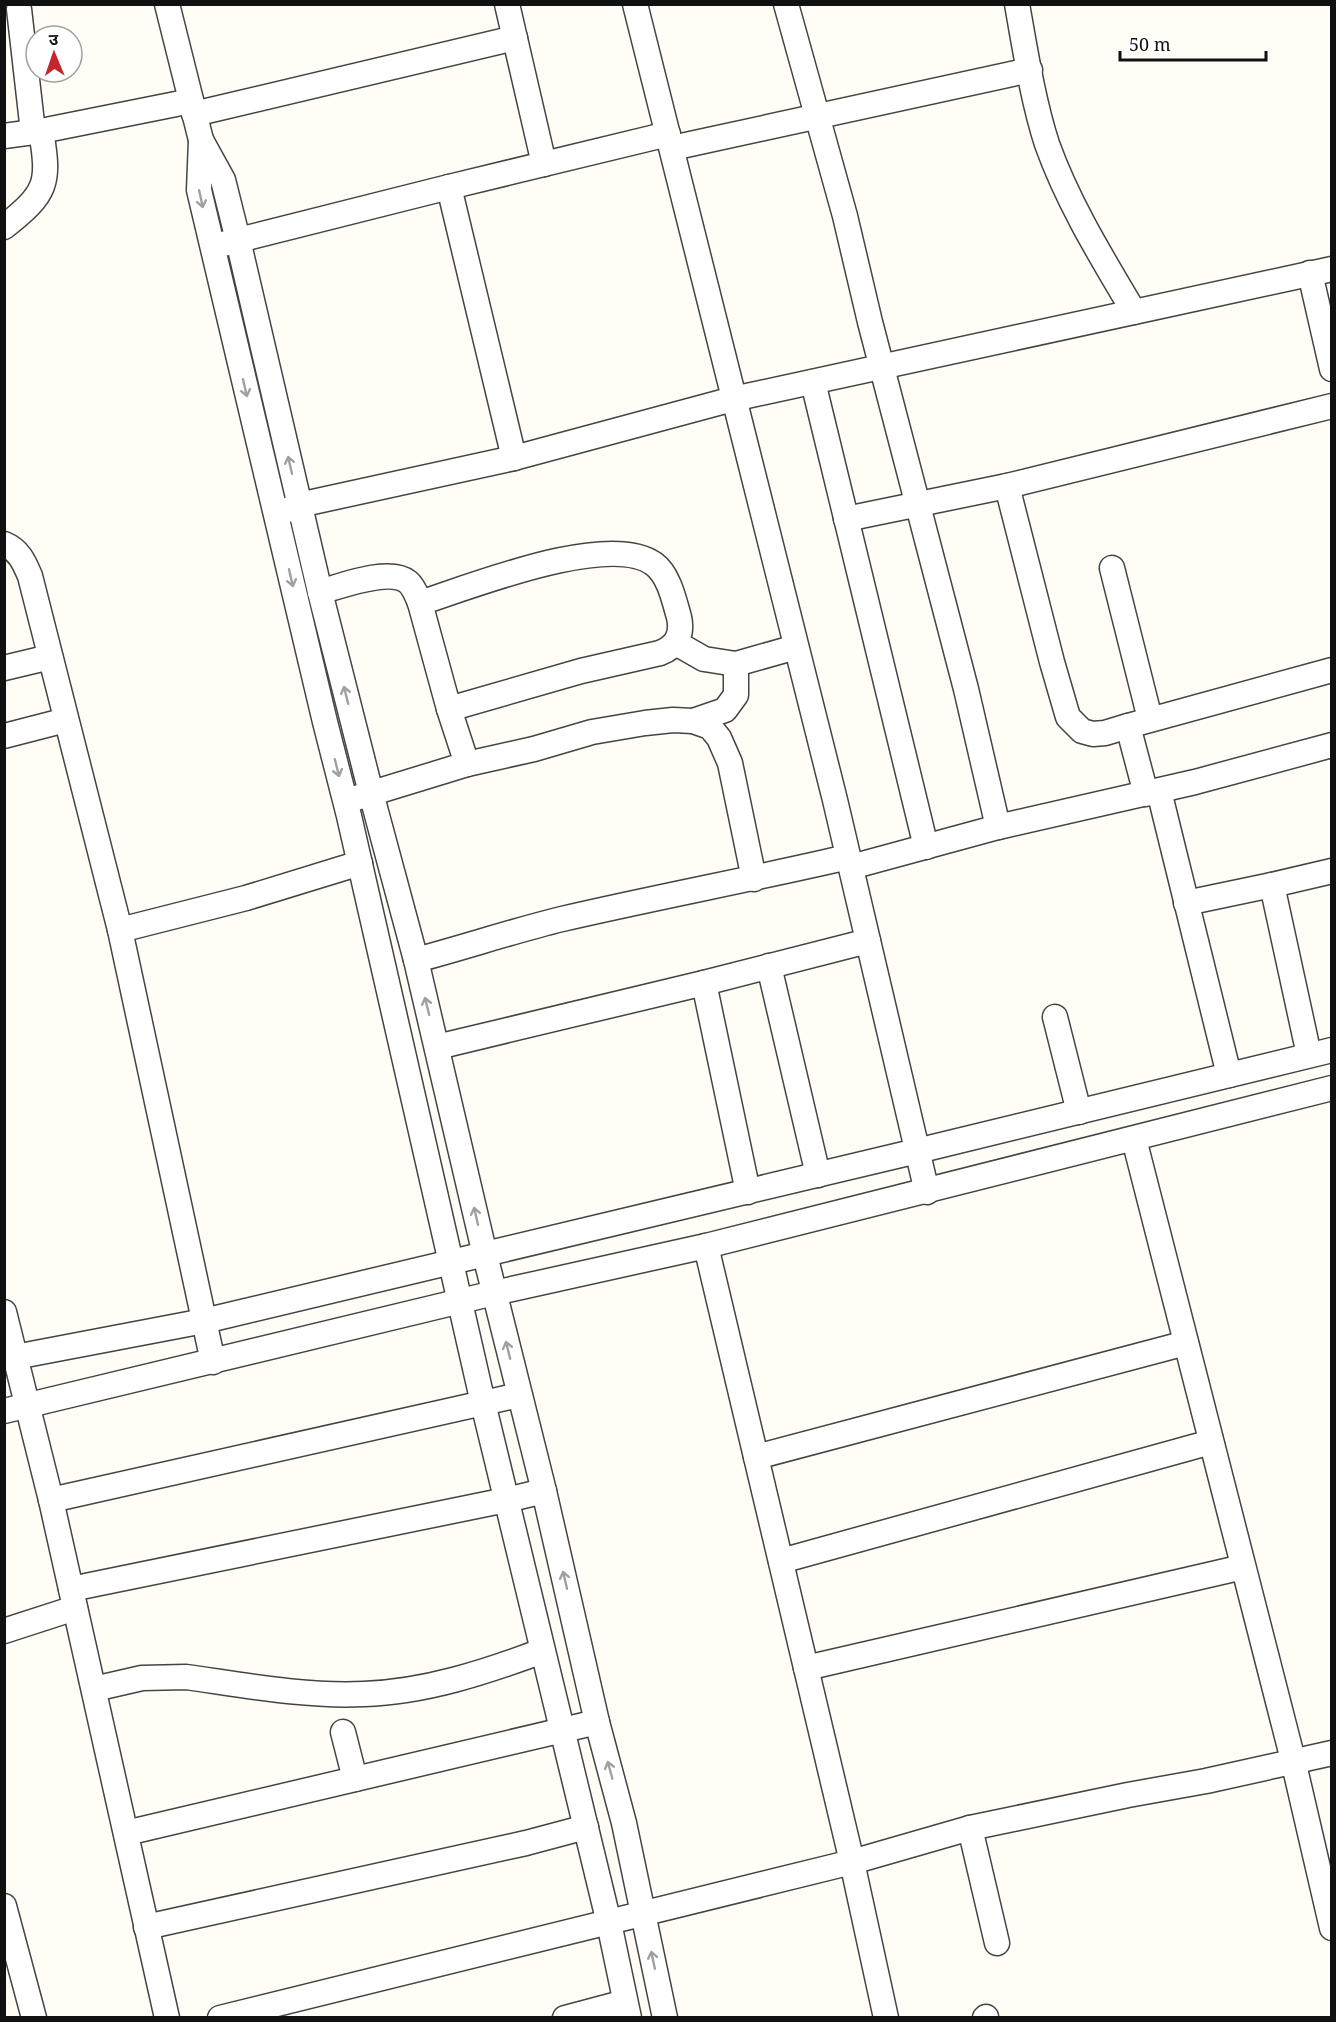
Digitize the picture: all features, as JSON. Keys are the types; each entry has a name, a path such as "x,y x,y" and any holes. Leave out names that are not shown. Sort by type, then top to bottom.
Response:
{"street":[{"path":"167,4 201,140 223,180 238,240 320,592 416,960 494,1293 544,1491 597,1722 624,1823 665,2018"},
{"path":"507,4 544,164"},
{"path":"635,4 849,862 927,1192"},
{"path":"786,4 818,116 966,689 998,827"},
{"path":"1017,4 1047,143 1063,182 1089,233 1134,312"},
{"path":"4,227 34,201 45,179 46,166 37,132 20,8"},
{"path":"4,136 193,107 515,38"},
{"path":"212,247 544,164 818,116 1030,70"},
{"path":"201,140 199,190 360,863 483,1403 609,1923 627,2010 565,2018"},
{"path":"449,188 514,458"},
{"path":"276,515 299,505 514,458 733,399 1321,271 1332,369"},
{"path":"813,381 926,847"},
{"path":"846,519 1007,486 1332,406"},
{"path":"1007,486 1068,717 1082,731 1093,734 1105,733 1332,670"},
{"path":"4,544 12,548 25,564 30,576 120,930 213,1362"},
{"path":"420,603 530,567 562,559 586,555 632,555 644,558 656,565 666,578 680,621 680,633 676,643 660,653 571,674 449,709"},
{"path":"1112,568 1152,792 1186,903 1229,1075"},
{"path":"320,592 384,576 408,581 420,603 449,709 467,764"},
{"path":"676,643 704,659 736,664 796,647"},
{"path":"4,668 50,657"},
{"path":"693,721 725,710 736,695 736,664"},
{"path":"4,736 66,720"},
{"path":"345,801 467,764 534,749 592,732 645,723 673,720 693,721 710,727 725,749 730,763 754,879"},
{"path":"416,960 560,920 655,897 926,847 998,827 1152,792 1332,745"},
{"path":"120,930 246,898 360,863"},
{"path":"1186,903 1332,871"},
{"path":"15,1357 204,1321 819,1175 1321,1052 1272,885"},
{"path":"437,1047 868,941"},
{"path":"769,966 819,1175"},
{"path":"704,983 748,1192"},
{"path":"1055,1017 1079,1112"},
{"path":"4,1411 494,1293 706,1246 1332,1088"},
{"path":"1134,1139 1293,1760 1332,1928"},
{"path":"706,1246 852,1862 886,2018"},
{"path":"4,1312 51,1500 167,2018"},
{"path":"756,1457 1186,1343"},
{"path":"51,1500 519,1395"},
{"path":"781,1561 1212,1442"},
{"path":"4,1631 73,1599 544,1491"},
{"path":"806,1668 1244,1567"},
{"path":"94,1689 142,1678 175,1677 336,1694 365,1694 429,1686 542,1651"},
{"path":"126,1833 597,1722"},
{"path":"343,1732 355,1779"},
{"path":"220,2018 852,1862 970,1828 1206,1781 1332,1753"},
{"path":"146,1927 526,1843 586,1827"},
{"path":"970,1828 997,1943"},
{"path":"4,1906 34,2018"}]}
